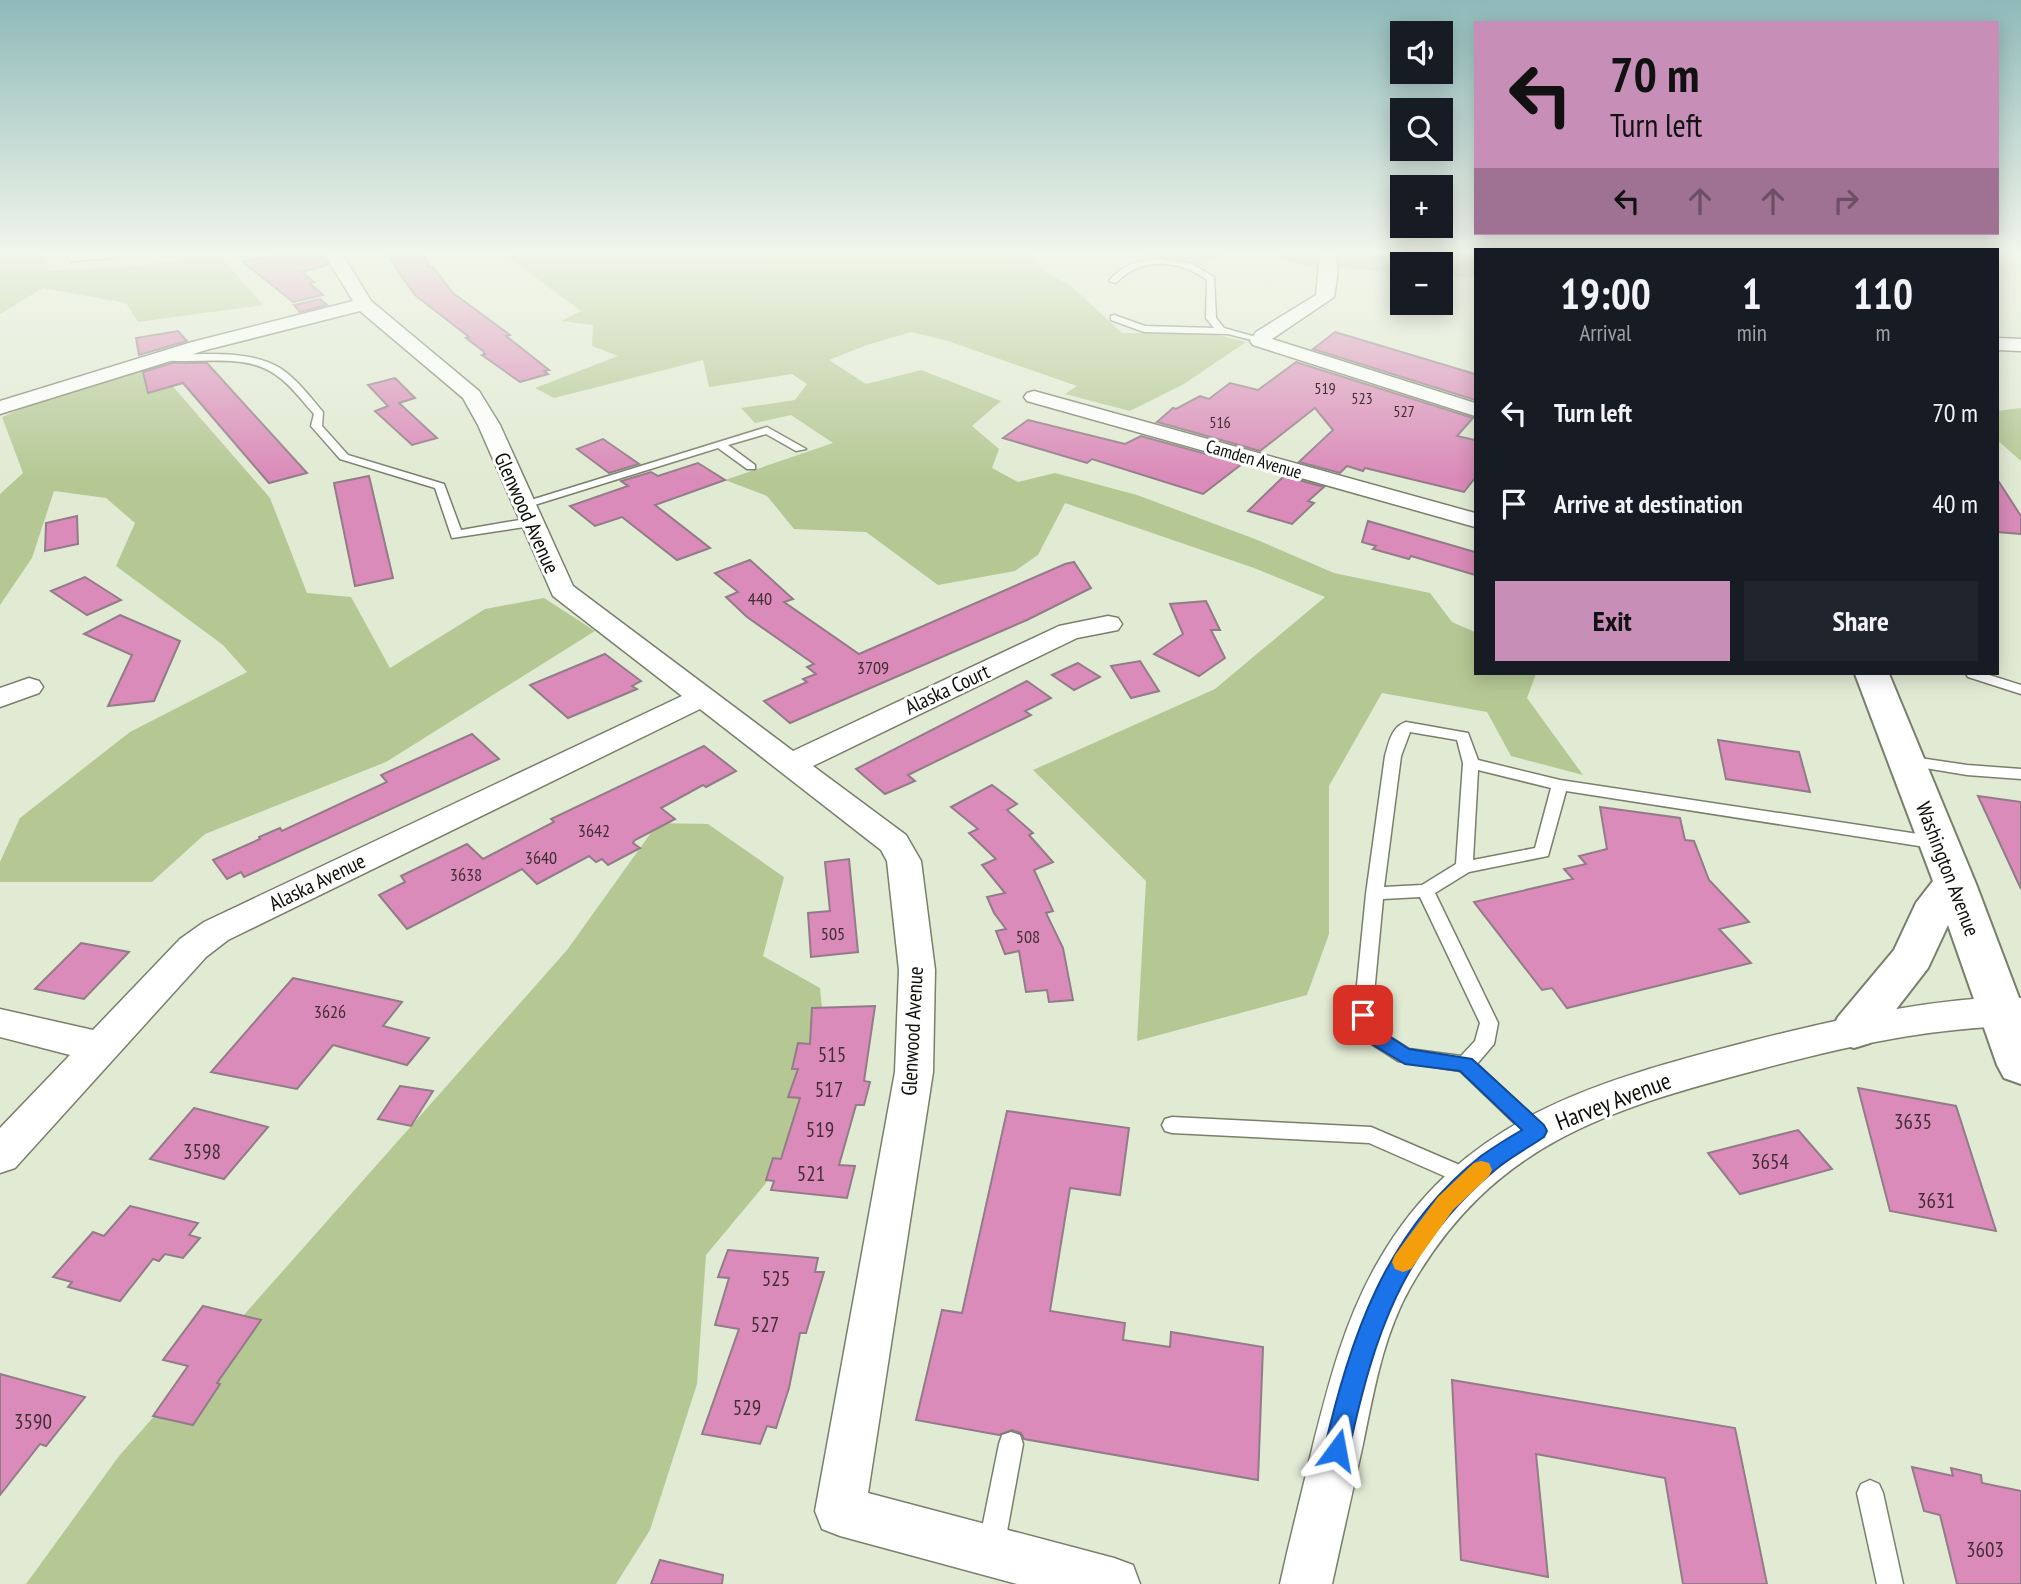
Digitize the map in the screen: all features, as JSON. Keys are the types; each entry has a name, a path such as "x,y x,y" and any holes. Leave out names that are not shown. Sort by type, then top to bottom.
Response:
{"street":[{"path":"0,408 260,329"},
{"name":"Glenwood Avenue","path":"394,329 472,395 562,590 700,698 894,843 904,860 917,970 914,1072 840,1511 1114,1584"},
{"path":"1273,329 1262,336 1260,341 1474,410"},
{"path":"1999,344 2021,345"},
{"name":"Camden Avenue","path":"1034,397 1474,520"},
{"name":"Alaska Court","path":"790,764 1069,632 1108,624"},
{"name":"Washington Avenue","path":"1872,675 1955,884 2011,1012 2021,1065"},
{"path":"0,698 29,687"},
{"name":"Alaska Avenue","path":"0,1156 193,948 216,931 700,698"},
{"path":"1854,1030 1912,957 1937,903 1955,884"},
{"name":"Harvey Avenue","path":"1306,1584 1354,1373 1377,1308 1409,1251 1446,1203 1488,1163 1536,1131 1588,1105 1691,1072 1854,1030 1923,1018 2011,1012"},
{"path":"0,1023 101,1046"}],"lane":[{"path":"1144,329 1221,331 1260,341"},
{"path":"161,357 265,363 280,372 319,414 316,426 344,457 440,486 456,534 527,513 719,444 767,430 800,449"},
{"path":"719,444 751,467"},
{"path":"1976,675 2021,690"},
{"path":"1464,867 1471,763 1463,736 1406,727 1399,735 1393,756 1363,1015 1366,1024 1384,1044 1405,1056 1465,1064 1536,1131"},
{"path":"1906,761 2021,774"},
{"path":"1471,763 1560,785 1939,843"},
{"path":"1375,894 1426,891 1464,867 1542,852 1560,785"},
{"path":"1426,891 1489,1023 1483,1044 1465,1064"},
{"path":"1172,1125 1371,1135 1471,1179"},
{"path":"991,1550 1011,1444"},
{"path":"1870,1493 1890,1584"}],"green space":[{"path":"593,329 1118,329 1122,333 1214,334 1246,342 1184,384 1130,411 1065,394 1077,386 948,341 911,332 829,360 866,384 921,370 1001,401 972,426 999,449 992,468 1018,482 1055,473 1137,495 1255,539 1334,573 1430,593 1452,622 1474,632 1474,675 1536,675 1527,698 1583,775 1511,756 1487,712 1382,693 1329,786 1329,934 1307,995 1137,1041 1146,881 1033,770 1215,689 1325,597 1254,568 1065,503 1038,555 1015,571 938,585 866,532 794,529 767,496 725,480 833,443 791,415 755,423 741,408 795,400 807,384 792,374 709,387 703,360 554,398 535,388 618,356 592,346"},
{"path":"156,367 270,498 307,593 351,597 390,668 485,609 544,598 595,631 386,762 205,834 152,882 0,882 0,862 20,818 130,732 247,672 223,645 116,566 135,523 106,498 54,491 32,558 0,605 0,494 23,473 2,417 78,385"},
{"path":"2021,408 2021,461 1999,442 1999,411"},
{"path":"658,823 708,824 784,877 763,956 820,988 828,1070 801,1141 706,1255 697,1384 650,1530 616,1584 26,1584 119,1456 567,950"}],"building":[{"path":"459,329 502,329 510,335 506,336 549,370 544,371 548,374 520,382 482,355 485,354 483,351 466,338 469,337"},
{"path":"178,331 187,341 139,355 136,338"},
{"path":"1335,332 1474,374 1474,400 1313,349"},
{"path":"1296,362 1473,418 1457,436 1474,440 1474,479 1464,492 1365,468 1363,471 1347,466 1340,473 1299,462 1333,430 1315,408 1260,451 1157,422 1173,408 1176,409 1200,396 1209,399 1230,383 1258,390"},
{"path":"172,363 207,363 307,473 269,483 183,383 148,393 143,372"},
{"path":"395,378 415,398 399,403 437,438 412,445 375,411 388,406 368,385"},
{"path":"1028,420 1125,444 1141,436 1242,464 1203,494 1092,459 1087,463 1003,438"},
{"path":"603,439 639,464 609,473 577,449"},
{"path":"698,463 725,480 655,505 710,548 677,560 622,517 595,526 570,506 628,486 621,481 651,472 658,476"},
{"path":"369,476 393,578 355,586 334,483"},
{"path":"1284,476 1324,487 1308,501 1314,503 1292,524 1248,511"},
{"path":"1999,482 2021,516 2021,534 1999,532"},
{"path":"77,516 78,544 45,551 46,523"},
{"path":"1368,521 1474,552 1474,575 1411,556 1409,559 1373,549 1376,546 1362,542"},
{"path":"750,560 793,599 784,602 859,654 1065,564 1074,562 1091,588 1027,620 790,723 764,701 807,682 803,679 816,674 807,667 814,664 747,617 726,597 738,592 715,573"},
{"path":"85,577 121,600 87,615 51,591"},
{"path":"1206,601 1220,630 1211,630 1225,658 1199,676 1154,654 1183,634 1170,604"},
{"path":"120,615 180,641 154,701 108,706 132,655 84,634"},
{"path":"605,654 641,681 632,686 637,689 568,718 530,685"},
{"path":"1140,661 1159,691 1131,698 1111,666"},
{"path":"1078,663 1100,677 1074,690 1052,675"},
{"path":"1027,681 1051,698 1025,711 1031,715 908,775 915,781 885,794 856,769"},
{"path":"472,734 499,759 244,877 241,872 227,879 213,860 260,839 259,837 280,828 282,831 387,782 381,775"},
{"path":"1718,740 1799,752 1810,792 1726,779"},
{"path":"704,746 736,771 661,808 675,819 635,840 633,843 640,848 608,865 602,859 596,862 589,856 537,884 522,869 407,929 379,895 405,882 401,876 467,844 483,859 554,822 551,819"},
{"path":"992,785 1017,804 1007,810 1033,833 1029,835 1053,862 1034,870 1053,911 1046,913 1063,948 1073,1000 1049,1002 1047,990 1026,992 1019,951 1005,954 996,931 1006,929 994,913 987,897 1005,893 982,865 996,859 969,833 978,829 951,807"},
{"path":"1978,796 2021,802 2021,889"},
{"path":"1600,807 1680,818 1685,840 1694,841 1709,880 1749,922 1719,929 1751,963 1567,1008 1552,988 1542,990 1474,902 1573,879 1564,869 1586,864 1579,856 1607,849"},
{"path":"849,859 858,952 811,957 808,913 830,911 825,862"},
{"path":"81,943 129,952 84,999 35,989"},
{"path":"293,978 402,1002 383,1026 429,1038 407,1065 333,1045 297,1089 211,1072"},
{"path":"875,1006 864,1081 870,1082 864,1105 856,1105 839,1165 855,1166 847,1198 771,1190 774,1181 766,1180 773,1158 781,1159 800,1098 788,1097 798,1069 792,1069 798,1043 810,1044 812,1008"},
{"path":"400,1086 433,1091 411,1126 378,1119"},
{"path":"1858,1088 1956,1106 1996,1231 1890,1211"},
{"path":"194,1108 268,1127 224,1179 150,1159"},
{"path":"1007,1111 1129,1128 1120,1195 1070,1188 1050,1311 1125,1323 1123,1340 1170,1347 1171,1332 1263,1347 1258,1480 1024,1439 1021,1433 1012,1430 999,1435 916,1420 942,1310 962,1313"},
{"path":"1798,1130 1832,1169 1740,1194 1708,1153"},
{"path":"130,1206 198,1223 189,1235 200,1238 183,1258 165,1254 159,1261 153,1259 120,1301 68,1287 72,1282 53,1277 93,1232 104,1236"},
{"path":"728,1250 818,1258 815,1272 824,1272 806,1333 800,1333 789,1388 776,1428 767,1426 760,1444 702,1434 739,1329 715,1325 729,1278 718,1277"},
{"path":"203,1306 261,1320 217,1383 220,1384 193,1425 153,1416 188,1366 163,1360"},
{"path":"0,1374 85,1397 46,1446 40,1444 0,1495"},
{"path":"1452,1380 1735,1428 1767,1584 1683,1584 1665,1478 1536,1454 1548,1577 1461,1560"},
{"path":"1912,1467 1953,1476 1951,1468 1981,1475 1982,1483 2021,1491 2021,1584 1957,1584 1940,1515 1924,1511"},
{"path":"660,1560 723,1575 722,1584 651,1584"}],"slow traffic":[{"path":"1403,1262 1446,1203 1481,1170"}],"route":[{"path":"1337,1450 1354,1373 1377,1308 1409,1251 1446,1203 1488,1163 1536,1131 1465,1064 1405,1056 1391,1050 1377,1038 1366,1024 1363,1015"}]}
